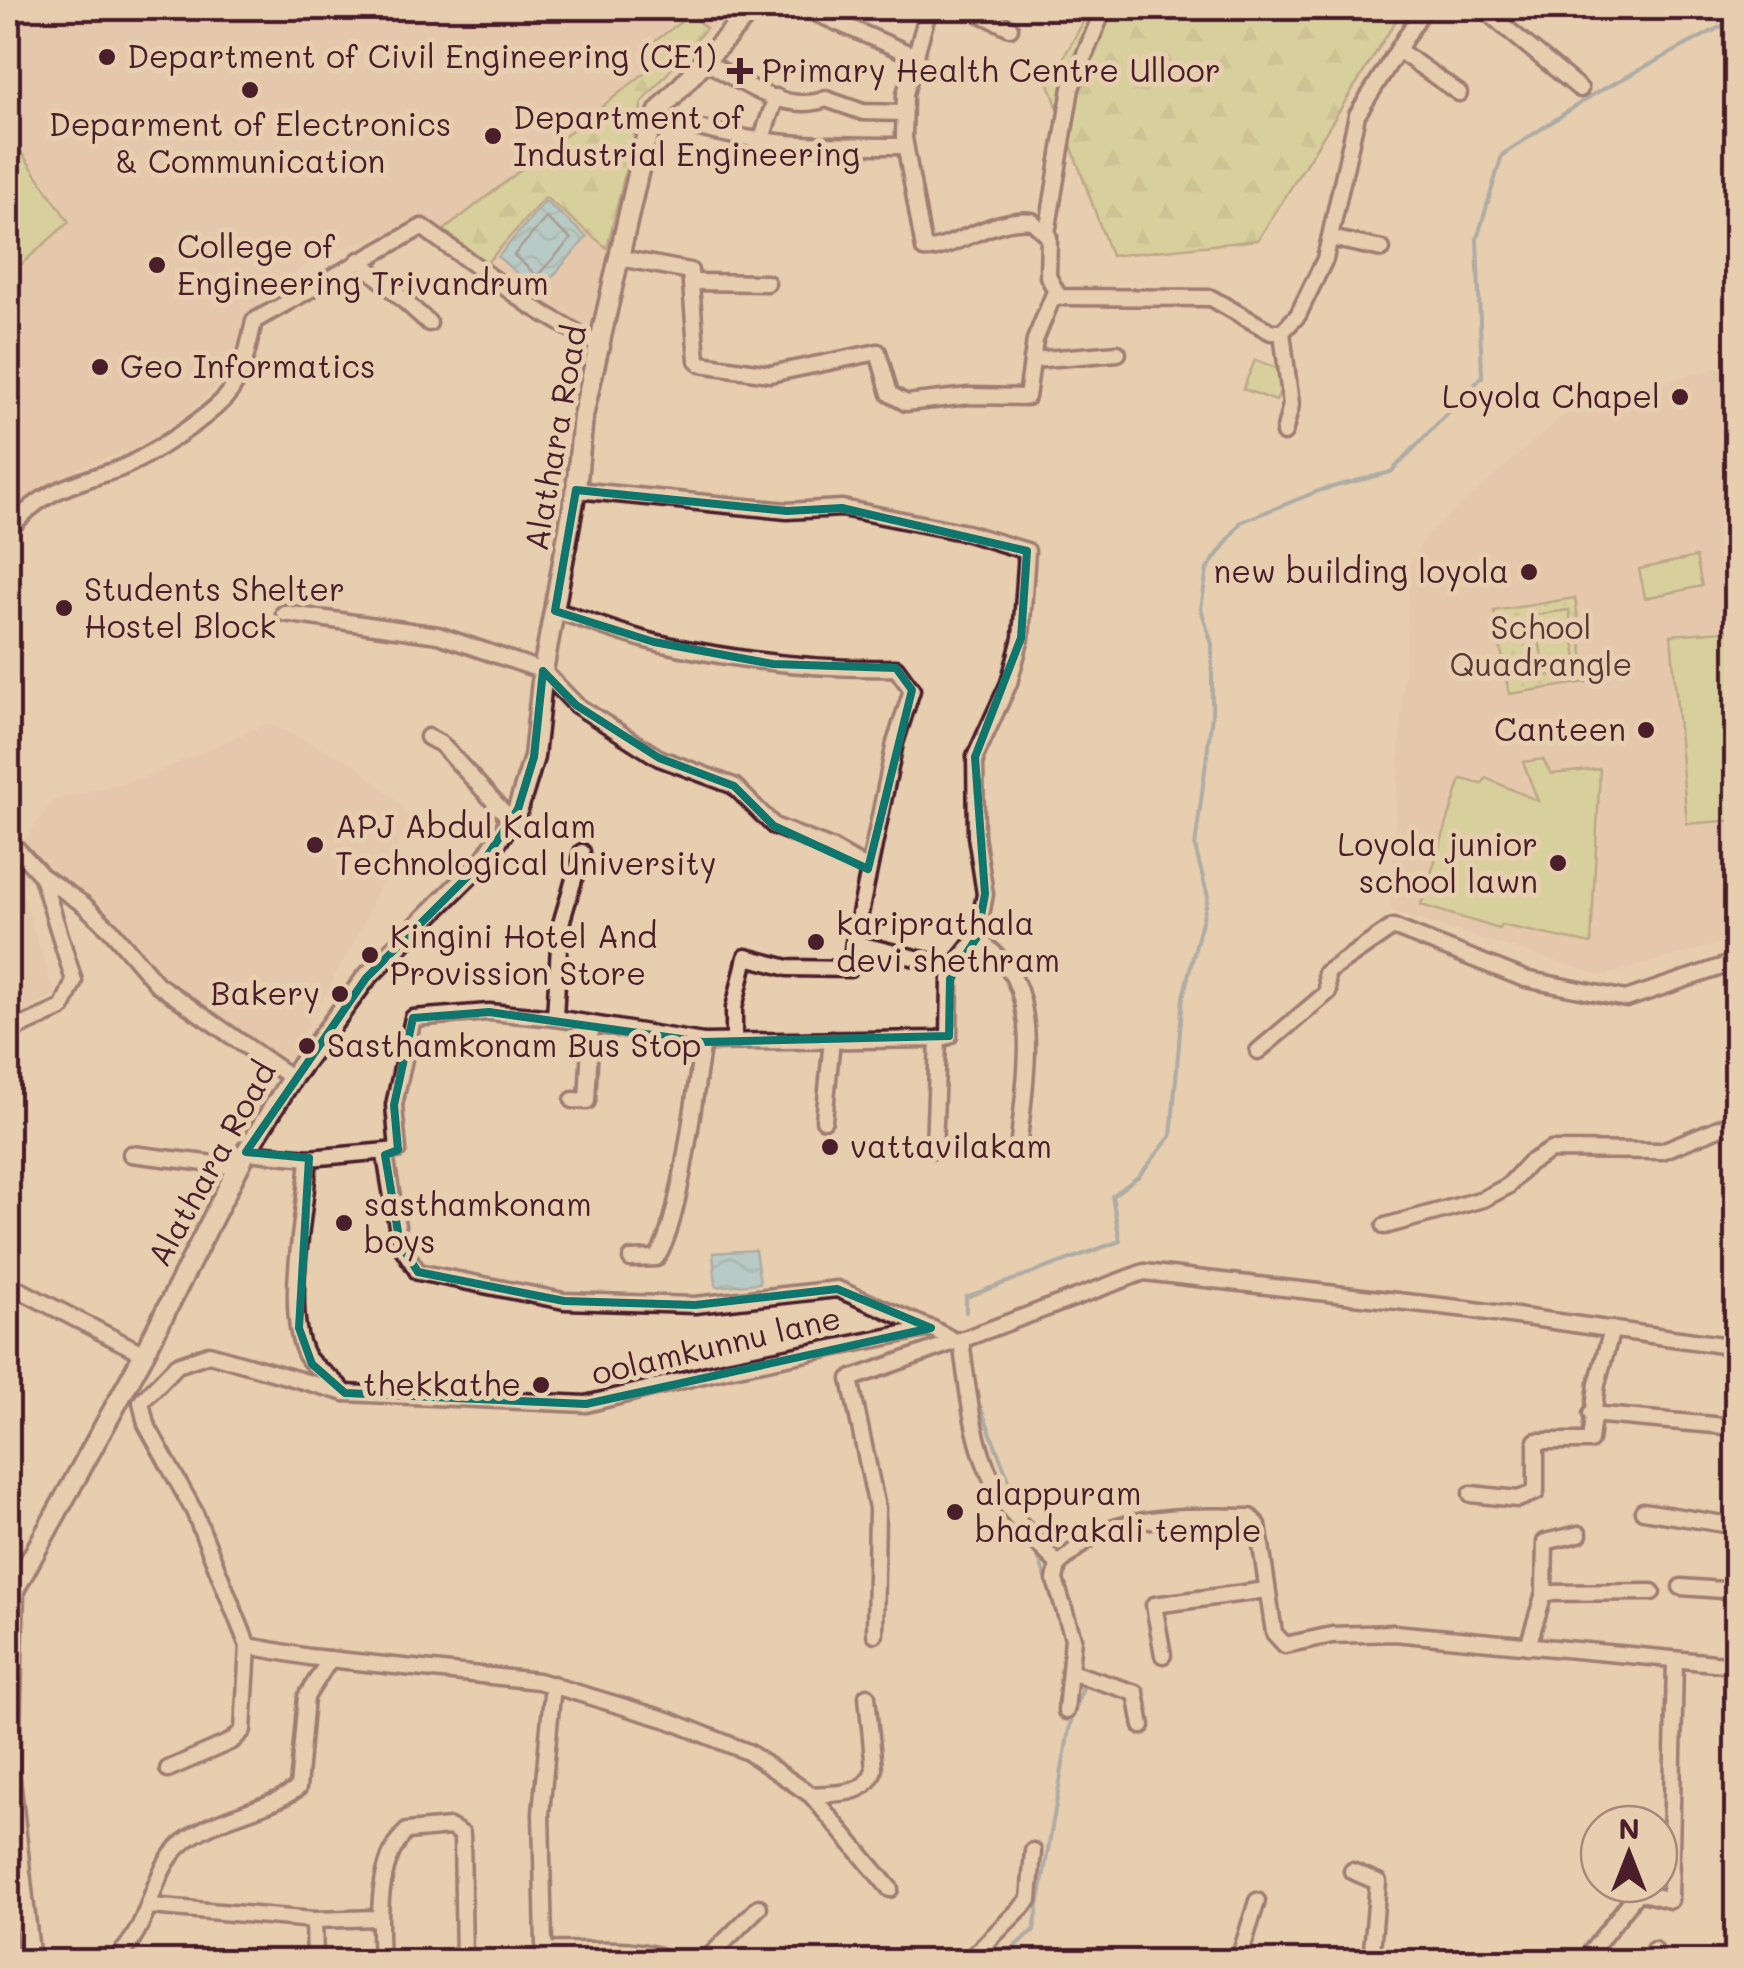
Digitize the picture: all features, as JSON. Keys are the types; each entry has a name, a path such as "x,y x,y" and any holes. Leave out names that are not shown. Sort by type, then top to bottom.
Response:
{"street":[{"name":"Alathara Road","path":"30,1962 9,1770 14,1590 144,1354 242,1159 292,1078 366,978 486,858 511,820 534,757 543,671 576,490 583,416 602,346 645,142 657,114 753,8"},
{"path":"804,8 917,56"},
{"path":"928,8 905,94 904,112 905,146 924,249 940,249 955,238 1024,220 1047,233"},
{"path":"968,8 1010,28"},
{"path":"620,258 690,271 694,282 695,352 697,360 707,366 770,374 878,352 892,397 906,403 969,396 1019,400 1026,397 1032,360 1054,294 1048,276 1047,233 1071,88 1104,8"},
{"path":"1054,294 1067,299 1141,294 1211,298 1271,332 1282,332 1298,315 1325,259 1357,114 1424,8"},
{"path":"1482,8 1580,89"},
{"path":"1398,50 1459,93"},
{"path":"702,60 763,94 810,104 826,98 862,112 904,112"},
{"path":"761,142 776,97"},
{"path":"657,114 694,128 761,142 905,146"},
{"path":"8,532 18,517 56,488 115,470 166,444 231,392 254,321 422,227 530,306 602,346"},
{"path":"1330,238 1382,249"},
{"path":"359,260 429,323"},
{"path":"694,282 767,283"},
{"path":"1282,332 1291,405 1284,433"},
{"path":"1032,360 1118,354"},
{"path":"131,1154 309,1158 386,1155 398,1150 394,1105 413,1018 489,1012 554,1018 702,1042 949,1036 953,967 977,937 984,894 976,836 975,757 1009,683 1021,638 1026,551 967,533 842,508 787,511 576,490"},
{"path":"554,610 654,642 773,664 820,670 896,668 912,690 868,869 850,969 788,968 746,957 734,1008 734,1042"},
{"path":"284,613 438,635 543,671 576,705 659,758 734,786 774,826 831,848 868,869"},
{"path":"428,737 441,744 511,820"},
{"path":"8,839 42,876 84,904 157,984 292,1078"},
{"path":"554,1018 560,927 582,852"},
{"path":"8,1032 62,1008 74,981 42,876"},
{"path":"1258,1051 1328,992 1326,973 1393,927 1525,979 1626,1000 1736,962"},
{"path":"977,937 1014,978 1023,1018 1026,1050 1018,1152"},
{"path":"854,944 953,967"},
{"path":"573,1100 587,1100 591,1025"},
{"path":"934,1150 938,1039"},
{"path":"824,1120 832,1040"},
{"path":"631,1259 656,1258 664,1244 683,1169 702,1042"},
{"path":"1385,1226 1484,1199 1508,1186 1528,1163 1551,1150 1662,1150 1736,1122"},
{"path":"386,1155 400,1244 418,1272 564,1301 696,1305 837,1290 958,1341"},
{"path":"309,1158 298,1269 298,1328 312,1364 334,1377 346,1394"},
{"path":"875,1634 877,1508 850,1380 1144,1272 1736,1348"},
{"path":"8,1284 144,1354"},
{"name":"oolamkunnu lane","path":"248,1646 194,1510 146,1424 141,1402 176,1365 209,1354 346,1394 586,1404 728,1369 931,1328"},
{"path":"1471,1494 1518,1499 1536,1492 1536,1441 1587,1443 1612,1330"},
{"path":"958,1341 975,1446 1014,1522 1058,1564"},
{"path":"1591,1414 1736,1427"},
{"path":"1643,1512 1736,1526"},
{"path":"1066,1711 1073,1638 1055,1580 1058,1564 1092,1537 1152,1521 1247,1517 1258,1526 1274,1633 1285,1645 1332,1635 1394,1633 1736,1665"},
{"path":"1528,1646 1544,1593 1545,1542 1578,1534"},
{"path":"1681,1587 1736,1590"},
{"path":"1163,1655 1154,1604 1267,1590"},
{"path":"1544,1593 1652,1592"},
{"path":"168,1769 232,1741 243,1730 248,1646 268,1652 553,1684 668,1720 748,1752 810,1795 890,1889"},
{"path":"112,1962 130,1947 174,1853 246,1808 285,1798 298,1788 306,1697 330,1659"},
{"path":"1582,1962 1638,1892 1670,1900 1674,1660"},
{"path":"1070,1672 1136,1693 1142,1726"},
{"path":"553,1684 541,1812 544,1944 549,1950 625,1946 677,1962"},
{"path":"810,1795 856,1791 872,1780 868,1696"},
{"path":"381,1962 379,1918 398,1840 418,1828 458,1830 462,1834 464,1962"},
{"path":"967,1962 1028,1900 1033,1851"},
{"path":"1352,1871 1378,1882 1370,1962"},
{"path":"1238,1962 1257,1902"},
{"path":"150,1906 314,1920 379,1918"},
{"path":"704,1962 759,1906"},
{"path":"314,1920 315,1962"}],"highlighted area":[{"path":"576,490 787,511 842,508 1027,551 1021,638 975,757 985,894 977,937 950,979 949,1036 703,1042 489,1012 413,1018 394,1105 398,1150 385,1155 400,1244 418,1272 564,1301 695,1305 837,1289 931,1328 586,1404 345,1393 312,1364 299,1328 309,1158 246,1152 366,978 486,858 518,809 534,757 543,671 576,705 659,758 734,786 774,826 868,869 912,690 896,668 773,664 654,642 555,611"}],"shaded area":[{"name":"College of Engineering Trivandrum","path":"8,8 732,8 643,103 593,335 487,272 423,221 317,258 262,297 215,388 165,437 79,468 15,512 8,508"},
{"path":"1736,363 1736,939 1603,976 1390,911 1410,563 1426,535 1588,394 1652,385"},
{"path":"268,723 354,763 400,804 409,822 360,931 286,1066 170,987 102,905 50,867 20,886 55,994 8,1021 8,823 23,842 53,800 145,777"}],"green space":[{"path":"1091,8 1404,8 1258,240 1111,256 1049,84"},
{"path":"690,15 706,28 642,103 607,248 545,197 486,264 444,230 650,69 647,47"},
{"path":"8,133 69,222 8,276"},
{"path":"1255,360 1288,372 1276,401 1243,389"},
{"path":"1696,557 1702,586 1645,598 1639,569"},
{"name":"School Quadrangle","path":"1575,598 1587,682 1509,694 1494,611"},
{"path":"1569,610 1579,671 1546,676 1534,615"},
{"path":"1736,630 1736,820 1687,824 1671,635"},
{"path":"1543,759 1551,774 1600,769 1591,944 1501,925 1499,929 1421,905 1461,779 1482,784 1486,778 1538,801 1523,762"}],"water":[{"path":"545,201 587,237 539,292 498,257"},
{"path":"755,1250 760,1283 716,1287 713,1253"}],"waterway":[{"path":"966,1312 966,1297 1120,1241 1112,1196 1139,1176 1171,1136 1183,997 1208,897 1195,847 1212,716 1212,644 1201,609 1207,569 1241,522 1321,490 1391,472 1482,377 1477,239 1502,155 1594,94 1722,26 1736,14"},
{"path":"975,1393 1017,1501"},
{"path":"1035,1548 1054,1600"},
{"path":"996,1962 1034,1930 1070,1724 1083,1688 1080,1680"}],"place":[{"name":"Department of Civil Engineering (CE1)","path":"107,57"},
{"name":"Primary Health Centre Ulloor","path":"740,71"},
{"name":"Deparment of Electronics & Communication","path":"250,90"},
{"name":"Department of Industrial Engineering","path":"493,136"},
{"name":"College of Engineering Trivandrum","path":"157,265"},
{"name":"Geo Informatics","path":"100,367"},
{"name":"Loyola Chapel","path":"1680,397"},
{"name":"new building loyola","path":"1529,572"},
{"name":"Students Shelter Hostel Block","path":"64,608"},
{"name":"Canteen","path":"1646,730"},
{"name":"APJ Abdul Kalam Technological University","path":"315,845"},
{"name":"Loyola junior school lawn","path":"1558,863"},
{"name":"kariprathala devi shethram","path":"816,942"},
{"name":"Kingini Hotel And Provission Store","path":"370,955"},
{"name":"Bakery","path":"340,994"},
{"name":"Sasthamkonam Bus Stop","path":"307,1046"},
{"name":"vattavilakam","path":"830,1147"},
{"name":"sasthamkonam boys","path":"344,1223"},
{"name":"thekkathe","path":"541,1385"},
{"name":"alappuram bhadrakali temple","path":"955,1512"}]}
